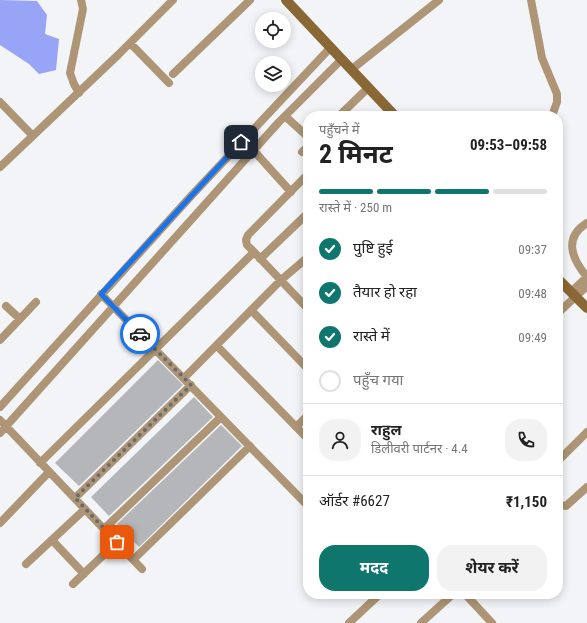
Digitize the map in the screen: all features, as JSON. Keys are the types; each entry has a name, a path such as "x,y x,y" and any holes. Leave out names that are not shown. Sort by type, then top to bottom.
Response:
{"street":[{"path":"79,93 70,73 83,9 81,0"},
{"path":"0,166 79,93 173,0"},
{"path":"173,74 250,0"},
{"path":"286,0 391,111"},
{"path":"352,69 439,0"},
{"path":"531,0 542,58 557,94 557,102 554,111"},
{"path":"130,43 169,83"},
{"path":"0,407 101,294 331,47"},
{"path":"0,433 3,423 114,307 285,116 342,59"},
{"path":"344,111 369,87"},
{"path":"0,102 33,136"},
{"path":"285,116 303,132"},
{"path":"254,151 291,192"},
{"path":"303,179 248,234 246,243 303,304"},
{"path":"260,259 303,218"},
{"path":"563,307 587,277 575,263 572,244 575,232 587,223"},
{"path":"40,463 254,252"},
{"path":"184,378 281,280 303,261"},
{"path":"563,284 587,308"},
{"path":"574,295 587,286"},
{"path":"101,294 303,501"},
{"path":"0,340 36,302"},
{"path":"6,306 20,319"},
{"path":"251,310 303,364"},
{"path":"217,346 303,434"},
{"path":"75,498 191,385"},
{"path":"105,528 221,417"},
{"path":"296,427 303,420"},
{"path":"3,423 40,463 105,528 142,569"},
{"path":"563,455 587,432"},
{"path":"134,559 250,446"},
{"path":"0,522 49,472"},
{"path":"563,506 566,506 587,487"},
{"path":"26,564 85,509"},
{"path":"52,540 84,574"},
{"path":"73,584 117,542"},
{"path":"350,623 375,599"},
{"path":"421,623 447,599"},
{"path":"470,599 492,623"}],"water":[{"path":"0,0 37,1 47,15 45,34 59,39 56,70 39,74 29,64 0,45"}],"building":[{"path":"158,360 183,385 79,486 55,463"},
{"path":"194,397 213,417 109,516 91,497"},
{"path":"221,425 242,446 139,547 117,524"}],"way so far":[{"path":"117,542 75,498 191,385 140,334"}],"route":[{"path":"140,334 101,294 241,142"}]}
